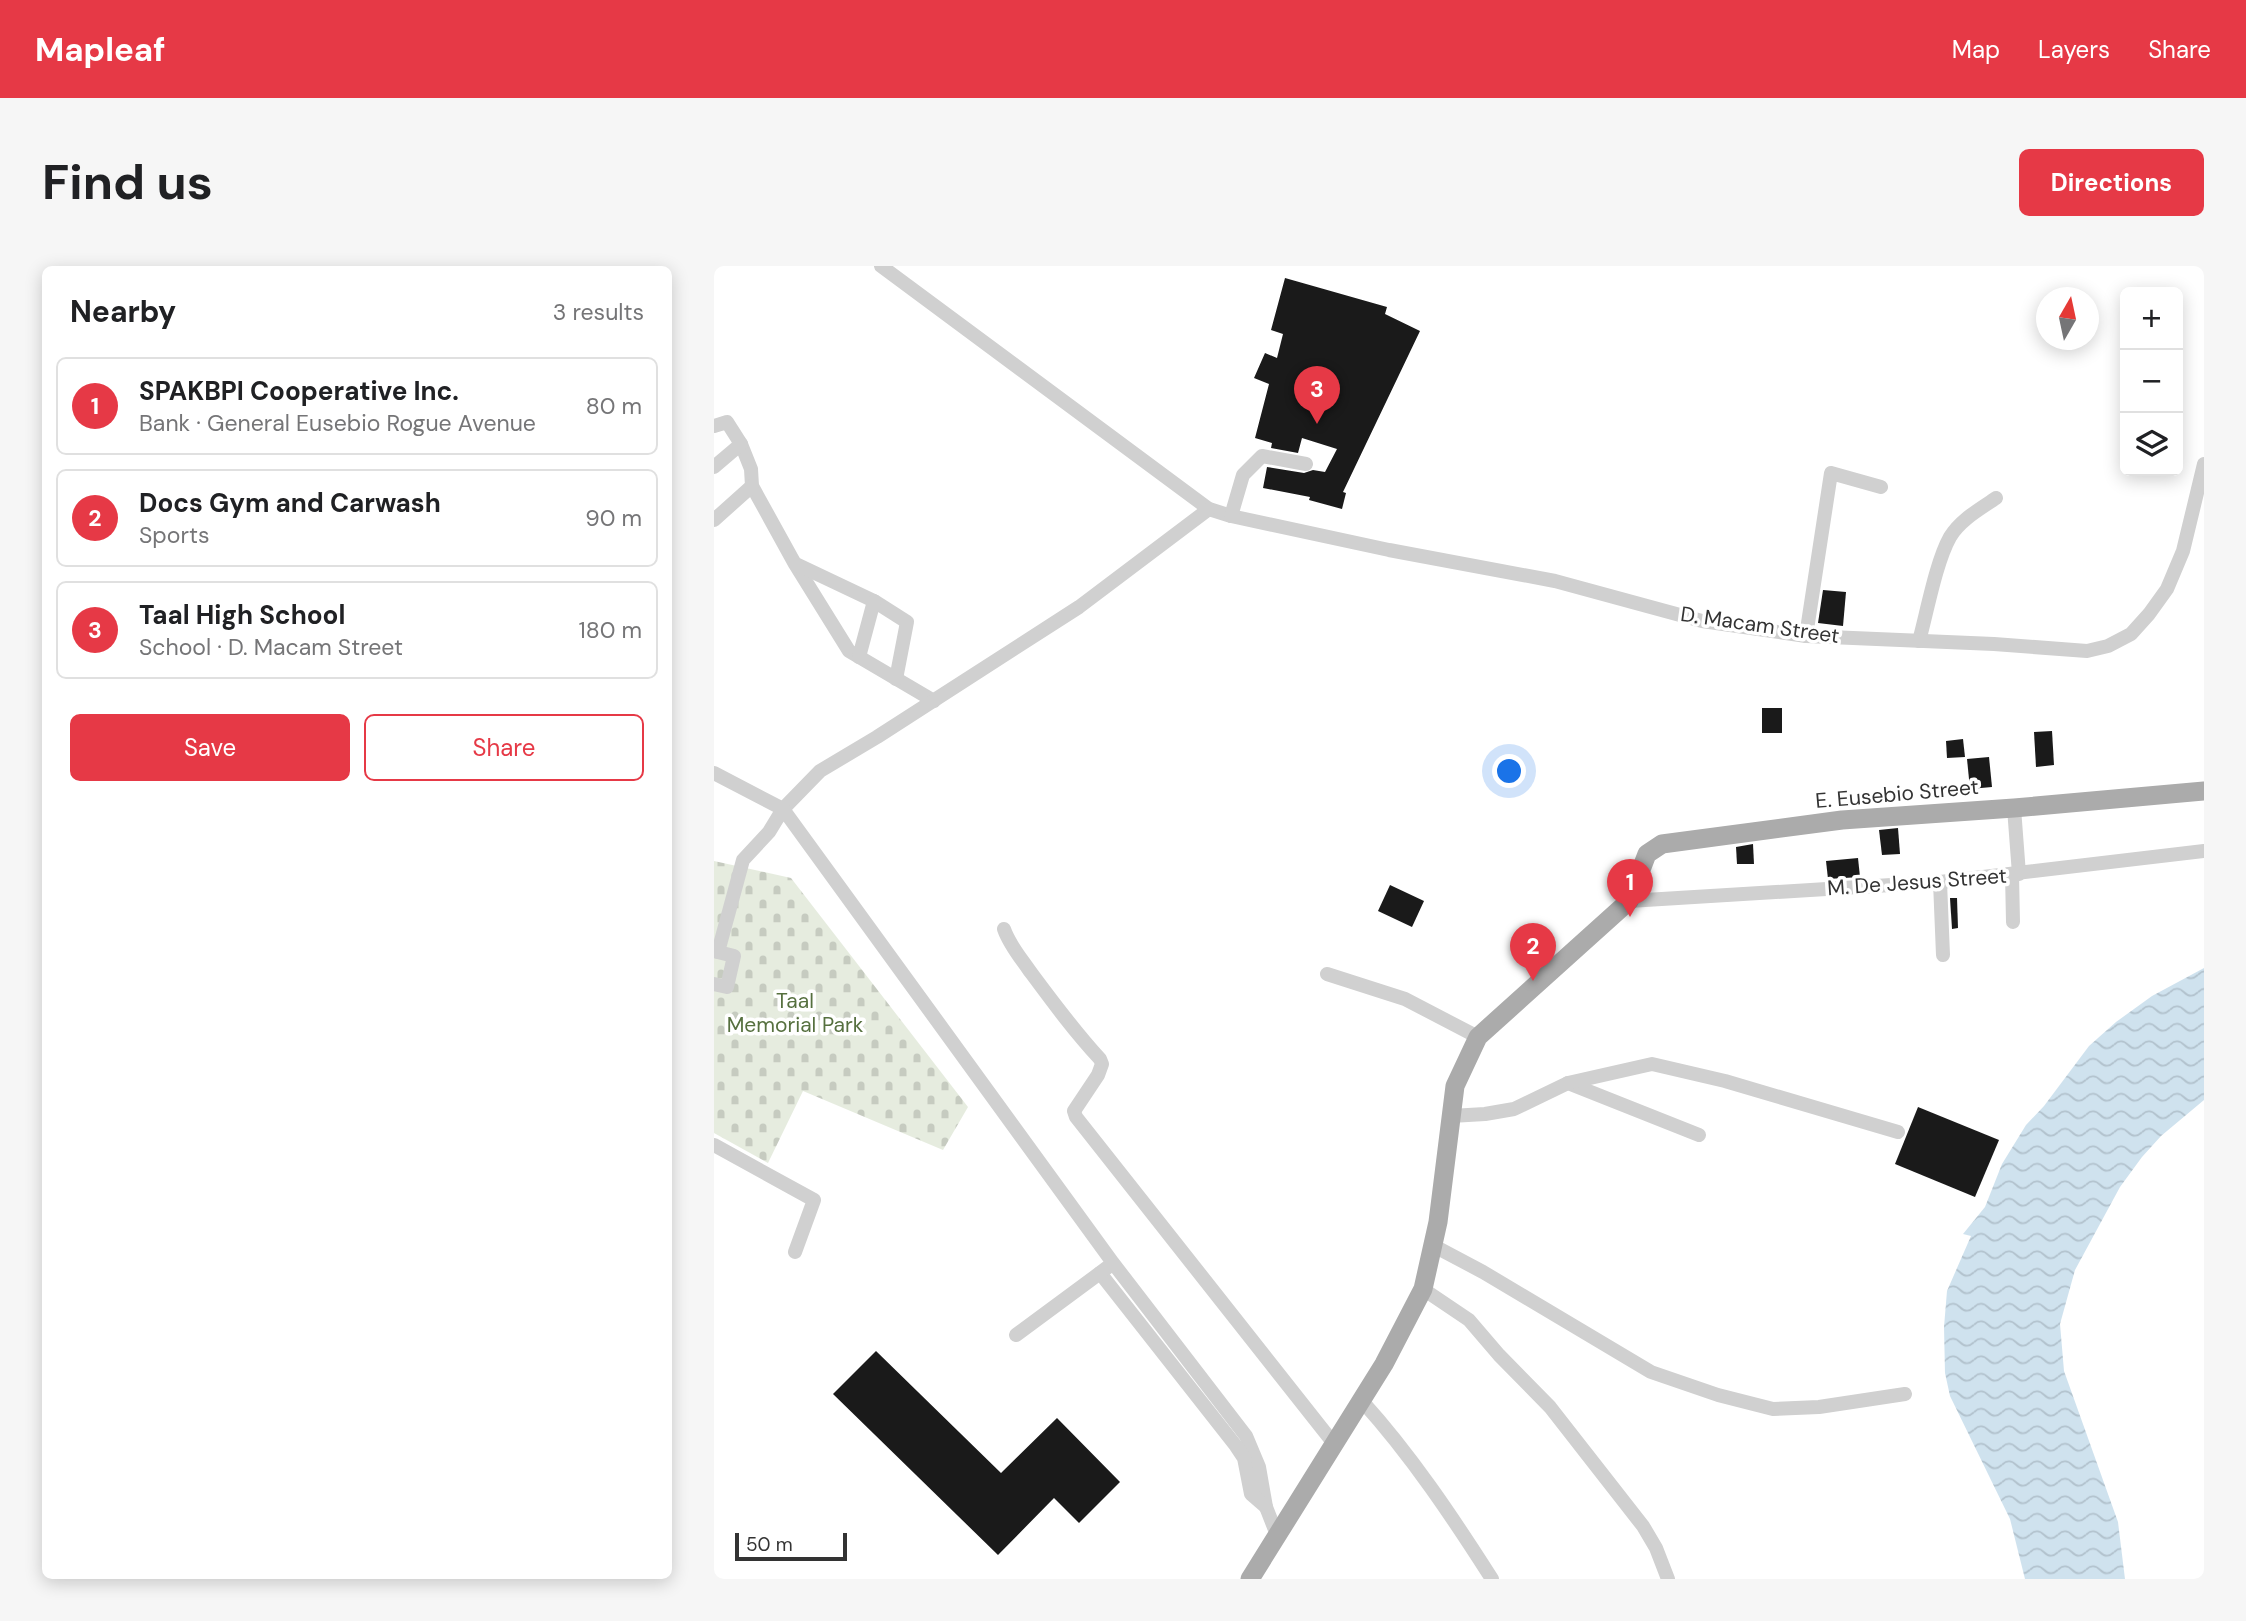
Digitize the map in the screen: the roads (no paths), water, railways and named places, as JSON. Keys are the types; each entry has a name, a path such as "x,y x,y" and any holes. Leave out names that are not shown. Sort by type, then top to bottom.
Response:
{"main road":[{"name":"E. Eusebio Street","path":"1629,901 1647,854 1662,844 1842,820 2204,791"},
{"path":"1250,1579 1362,1401 1423,1289 1434,1246 1455,1086 1478,1037 1629,901"}],"street":[{"name":"D. Macam Street","path":"881,266 1209,509 1389,550 1555,581 1702,621 1806,636 2087,651 2108,646 2131,634 2167,589 2183,551 2204,464"},
{"path":"714,426 727,422 741,444 751,469 752,486 849,651 934,701"},
{"path":"714,467 741,444"},
{"path":"1231,516 1243,475 1262,456 1306,464"},
{"path":"1806,636 1831,473 1881,487"},
{"path":"714,520 752,486"},
{"path":"1919,641 1942,557 1951,535 1969,516 1996,498"},
{"path":"714,984 727,987 734,956 716,952 743,860 769,832 783,809 820,771 1079,607 1209,509"},
{"path":"796,564 874,601 907,622 897,679"},
{"path":"859,657 874,601"},
{"path":"714,773 783,809 1114,1263 1246,1436 1259,1466 1266,1507 1277,1535"},
{"path":"2013,922 2016,874 2014,808"},
{"name":"M. De Jesus Street","path":"1629,901 1940,882 2204,851"},
{"path":"1940,882 1943,955"},
{"path":"1004,929 1007,939 1029,970 1102,1064 1098,1075 1074,1111 1076,1117 1335,1446"},
{"path":"1327,974 1405,999 1478,1037"},
{"path":"1451,1116 1514,1109 1568,1083 1652,1065 1725,1081 1898,1132"},
{"path":"1568,1083 1699,1135"},
{"path":"714,1145 814,1200 795,1252"},
{"path":"1434,1246 1483,1272 1651,1372 1718,1395 1773,1409 1819,1407 1905,1394"},
{"path":"1016,1335 1114,1263"},
{"path":"1100,1273 1236,1446 1244,1458 1251,1494 1266,1507"},
{"path":"1423,1289 1469,1320 1550,1407 1643,1526 1656,1548 1668,1579"},
{"path":"1362,1401 1387,1428 1464,1534 1492,1579"}],"water":[{"path":"2204,968 2204,1100 2161,1136 2120,1187 2075,1270 2060,1324 2064,1371 2118,1522 2125,1579 2025,1579 2010,1519 1950,1396 1945,1373 1944,1327 1947,1291 1971,1236 1963,1234 1985,1207 2002,1164 2026,1125 2044,1106 2089,1046 2152,996"}],"place":[{"name":"Taal High School","path":"1317,424"},
{"name":"SPAKBPI Cooperative Inc.","path":"1630,917"},
{"name":"Docs Gym and Carwash","path":"1533,981"}],"park label":[{"name":"Taal Memorial Park","path":"795,1013"}]}
